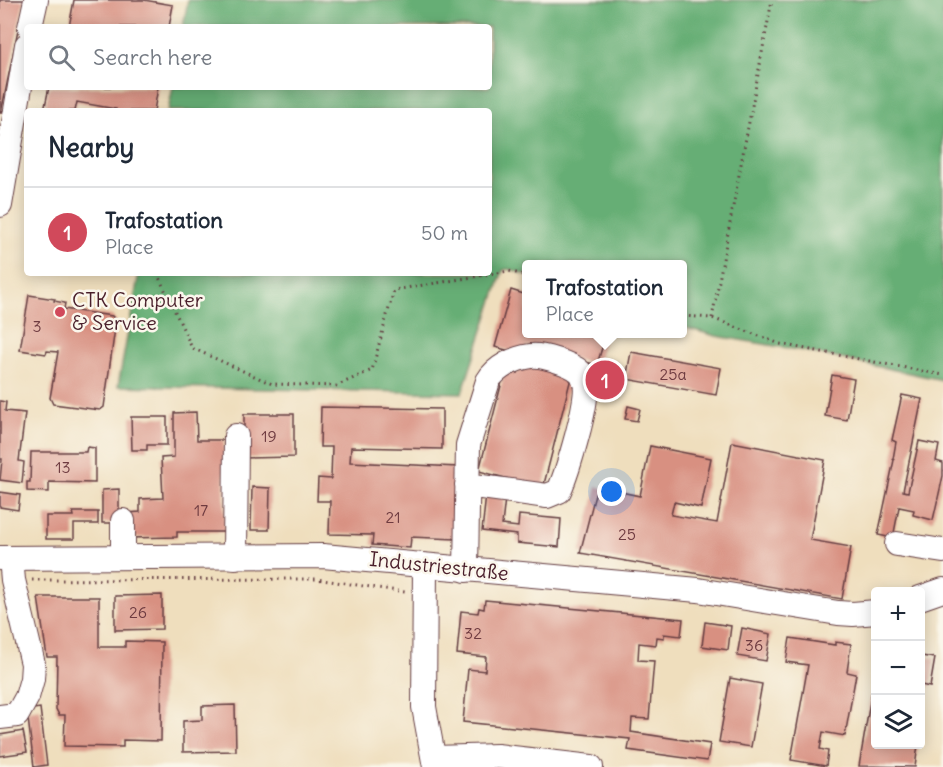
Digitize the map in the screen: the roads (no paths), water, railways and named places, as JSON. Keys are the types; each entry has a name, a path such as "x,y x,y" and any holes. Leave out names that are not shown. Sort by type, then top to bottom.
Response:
{"street":[{"path":"31,24 36,0"},
{"path":"0,205 4,152 24,59"},
{"path":"466,570 467,485 468,445 492,373 529,356 569,364 581,372 586,385 583,408 565,479 559,490 547,496 467,485"},
{"path":"235,557 236,436"},
{"path":"123,521 123,557"},
{"path":"897,544 943,551"},
{"name":"Industriestraße","path":"8,565 123,557 333,556 698,590 838,614 871,613"},
{"path":"0,717 17,715 27,696 33,664 8,565"},
{"path":"425,566 424,707 435,762 497,756 591,767"},
{"path":"925,597 943,590"}],"place":[{"name":"CTK Computer & Service","path":"60,312"},
{"name":"Trafostation","path":"605,380"}]}
